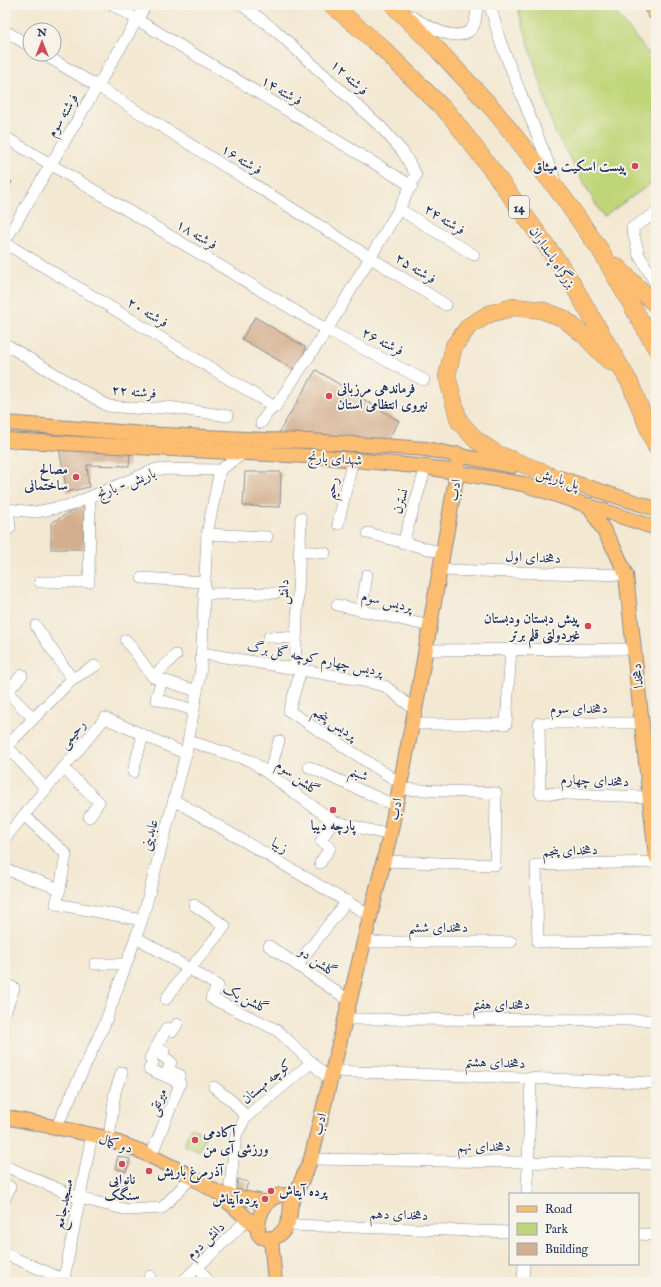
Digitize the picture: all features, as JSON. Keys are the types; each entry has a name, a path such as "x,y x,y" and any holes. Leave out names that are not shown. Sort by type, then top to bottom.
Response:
{"highway":[{"name":"بزرگراه پاسداران","path":"332,5 379,44 449,114 500,180 566,273 630,383 656,447"},
{"path":"394,6 438,50 493,109 563,197 601,251 656,348"},
{"path":"601,251 656,305"},
{"path":"545,473 495,453 476,440 458,421 447,376 454,346 469,326 488,314 514,307 541,310 563,318 584,335 630,383"}],"main road":[{"path":"650,5 656,14"},
{"name":"شهدای بارنج","path":"5,423 145,434 295,440 426,449 458,454"},
{"name":"شهدای بارنج","path":"5,440 353,459 426,468 523,484 656,528"},
{"name":"پل باریش","path":"458,454 545,473 656,509"},
{"name":"ادب","path":"311,1159 390,835 444,553 457,473 458,454"},
{"name":"دهخدا","path":"589,505 616,552 626,575 656,857"},
{"name":"دو کمال","path":"5,1117 109,1139 151,1156 224,1194"},
{"path":"224,1194 268,1203 286,1200 311,1159"},
{"path":"224,1194 253,1224 261,1237 271,1239 278,1236 287,1225 291,1213 286,1200"},
{"path":"253,1224 268,1203"},
{"path":"271,1239 275,1282"}],"street":[{"name":"۱۴ فرشته","path":"114,5 412,186"},
{"name":"فرشته سوم","path":"5,242 146,5"},
{"name":"۱۲ فرشته","path":"242,5 275,30 382,128 404,152 413,169 416,175 412,186"},
{"path":"394,6 435,30 458,35 469,32 474,25 477,5"},
{"path":"490,5 500,41 563,197"},
{"path":"5,31 22,41"},
{"name":"۱۶ فرشته","path":"56,62 370,258"},
{"name":"۱۸ فرشته","path":"5,137 327,330"},
{"path":"261,423 269,411 275,407 327,330 412,186"},
{"name":"فرشته ۲۴","path":"399,209 474,255"},
{"path":"656,213 632,228 639,255 656,284"},
{"name":"۲۰ فرشته","path":"5,242 275,407"},
{"name":"۲۵ فرشته","path":"370,258 446,305"},
{"name":"۲۶ فرشته","path":"327,330 424,380"},
{"name":"۲۲ فرشته","path":"5,344 108,406 145,409 168,407 228,416"},
{"path":"220,470 244,453"},
{"name":"رحیم","path":"338,524 353,459"},
{"name":"نسترن","path":"403,542 426,468"},
{"name":"باریش - بارنج","path":"6,509 36,512 71,505 156,469 220,470"},
{"name":"عابدینی","path":"56,1128 105,1023 142,920 186,754 197,691 201,653 207,534 220,470"},
{"path":"40,582 89,582 90,497"},
{"path":"5,532 10,528 6,509"},
{"name":"دانش","path":"298,669 296,638 301,518"},
{"path":"207,534 267,537"},
{"path":"368,534 444,553"},
{"path":"299,551 324,552"},
{"name":"دهخدای اول","path":"440,570 626,575"},
{"path":"361,610 367,575"},
{"path":"142,578 204,582"},
{"path":"203,594 275,593"},
{"name":"پردیس سوم","path":"337,605 430,626"},
{"path":"36,626 72,679"},
{"path":"269,637 296,638"},
{"path":"126,640 157,679 197,691"},
{"path":"426,650 634,648"},
{"path":"412,724 506,724 511,649"},
{"name":"پردیس چهارم کوچه گل برگ","path":"201,653 298,669 385,686 415,710"},
{"path":"176,655 157,679 156,699 194,710"},
{"path":"46,789 6,747 72,679 94,666"},
{"name":"پردیس پنجم","path":"298,669 289,711 400,786"},
{"path":"22,675 7,692 33,718"},
{"name":"رحیمی","path":"5,838 105,718 186,754"},
{"name":"دهخدای سوم","path":"540,793 539,723 642,723"},
{"path":"133,772 143,735"},
{"name":"گلشن سوم","path":"189,740 252,762 333,821 390,835"},
{"path":"269,774 280,741"},
{"name":"شبنم","path":"309,767 396,806"},
{"path":"64,768 99,802 89,817"},
{"path":"384,861 495,865 496,793 400,786"},
{"name":"دهخدای چهارم","path":"540,793 649,797"},
{"name":"زیبا","path":"174,800 371,916"},
{"path":"24,815 66,854 56,904 142,920"},
{"path":"320,862 330,848 321,841 333,821"},
{"name":"دهخدای پنجم","path":"656,862 536,865 538,942 656,941"},
{"path":"5,869 60,889"},
{"path":"297,965 347,901"},
{"path":"166,999 225,926 194,905"},
{"name":"گلشن یک","path":"136,937 218,986 212,998 277,1030 312,1062 331,1075"},
{"name":"دهخدای ششم","path":"365,942 511,942"},
{"name":"گلشن دو","path":"269,946 350,1001"},
{"path":"95,964 126,964"},
{"path":"5,984 14,988 5,1013"},
{"name":"دهخدای هفتم","path":"345,1019 656,1020"},
{"path":"176,1081 149,1069 153,1063 150,1058 167,1028 173,1031 177,1024"},
{"name":"میرتقی","path":"151,1156 180,1084 176,1081 180,1075 168,1070 171,1062 161,1055 164,1051"},
{"name":"کوچه مهستان","path":"224,1194 236,1135 246,1117 312,1062"},
{"path":"109,1139 115,1092 122,1072"},
{"name":"دهخدای هشتم","path":"331,1075 531,1078 656,1083"},
{"path":"527,1193 531,1078"},
{"path":"214,1087 233,1102 246,1117"},
{"name":"مسجدجامع","path":"67,1281 79,1198 92,1135"},
{"name":"دهخدای نهم","path":"311,1159 656,1164"},
{"path":"5,1166 79,1198 128,1210 162,1208 192,1177"},
{"path":"5,1185 10,1187 5,1198"},
{"name":"دانش دوم","path":"182,1282 198,1267 253,1224"},
{"name":"دهخدای دهم","path":"287,1225 509,1232"},
{"path":"639,1234 656,1235"},
{"path":"5,1254 45,1277 67,1281"},
{"path":"523,1282 524,1265"},
{"path":"198,1267 209,1282"}],"green space":[{"path":"517,5 610,5 656,63 656,180 603,217 555,132"},
{"name":"آکادمی ورزشی آی من","path":"191,1127 206,1135 199,1152 184,1145"}],"building":[{"path":"5,177 12,182 5,193"},
{"path":"255,317 305,347 305,353 295,370 242,339"},
{"name":"فرماندهی مرزبانی نیروی انتظامی استان","path":"316,370 399,421 383,448 275,439"},
{"name":"مصالح ساختمانی","path":"59,448 130,453 129,466 87,465 89,487 67,492"},
{"path":"245,472 281,472 280,507 243,506"},
{"path":"81,506 84,509 84,549 51,549 51,523"},
{"name":"نانوایی سنگک","path":"118,1156 130,1159 126,1172 115,1168"},
{"path":"238,1179 248,1182 244,1196 235,1193"}],"place":[{"name":"پیست اسکیت میثاق","path":"635,166"},
{"name":"فرماندهی مرزبانی نیروی انتظامی استان","path":"329,396"},
{"name":"مصالح ساختمانی","path":"76,477"},
{"name":"پیش دبستان ودبستان غیردولتی قلم برتر","path":"588,626"},
{"name":"پارچه دیبا","path":"333,810"},
{"name":"آکادمی ورزشی آی من","path":"195,1140"},
{"name":"نانوایی سنگک","path":"122,1164"},
{"name":"آذرمرغ باریش","path":"149,1171"},
{"name":"پرده‌ آیتاش","path":"271,1191"},
{"name":"پرده‌آیتاش","path":"265,1199"}]}
